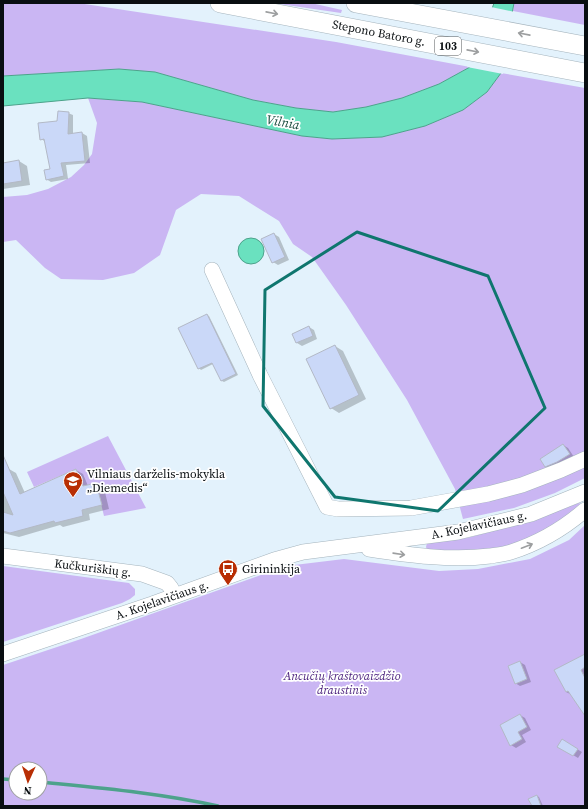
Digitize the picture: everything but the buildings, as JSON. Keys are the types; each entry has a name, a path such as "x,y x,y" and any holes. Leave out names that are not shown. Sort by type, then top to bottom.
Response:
{"main road":[{"name":"Stepono Batoro g.","path":"220,3 557,67 585,74"},
{"name":"Stepono Batoro g.","path":"356,3 585,46"}],"street":[{"path":"212,270 260,375 327,507 338,509 411,508 488,494 522,485 585,459"},
{"name":"A. Kojelavičiaus g.","path":"3,654 174,596 274,560 303,552 451,533 532,514 585,492"},
{"name":"A. Kojelavičiaus g.","path":"346,546 409,555 446,558 481,557 510,553 540,541 566,526 585,510"},
{"name":"Kučkuriškių g.","path":"3,556 142,574 167,583 174,596"}],"highlighted area":[{"path":"357,232 488,276 545,408 438,511 335,497 263,406 265,290"}],"green space":[{"path":"3,3 78,3 336,42 470,67 439,84 402,98 366,107 333,112 296,108 253,100 155,72 119,69 3,76"},
{"path":"273,3 311,3 342,10 341,13"},
{"path":"514,3 585,3 585,25 513,11"},
{"path":"501,73 585,88 585,478 555,493 514,508 463,519 455,489 407,400 346,305 312,257 293,244 279,221 239,196 201,194 176,210 160,255 134,273 103,280 61,279 45,268 16,240 3,242 3,197 27,195 48,189 71,177 84,165 92,154 97,123 88,98 142,102 302,136 332,139 382,137 425,126 463,110 487,92"},
{"path":"108,436 146,508 104,516 96,483 83,486 76,469 34,487 27,472"},
{"path":"579,503 581,504 581,508 527,540 499,548 473,553 427,550 426,547 427,543 430,542 467,538 519,524"},
{"name":"Ancučių kraštovaizdžio draustinis","path":"585,525 585,806 3,806 3,665 81,639 286,566 344,559 439,571 478,569 530,559 569,540"},
{"path":"3,566 129,583 135,589 135,595 122,603 3,642"}],"water":[{"name":"Vilnia","path":"494,3 514,3 501,73 487,92 463,110 425,126 382,137 332,139 302,136 142,102 88,98 3,106 3,76 119,69 155,72 253,100 296,108 333,112 366,107 402,98 439,84 470,67 474,61"},
{"path":"251,238 260,242 264,251 260,260 251,264 242,260 238,251 242,242"}],"pier":[{"path":"491,7 515,12 503,74 467,67 472,60"}],"waterway":[{"path":"3,779 8,779"},
{"path":"48,783 152,794 218,806"}],"place":[{"name":"Vilniaus darželis-mokykla „Diemedis“","path":"73,498"},
{"name":"Girininkija","path":"228,586"}]}
